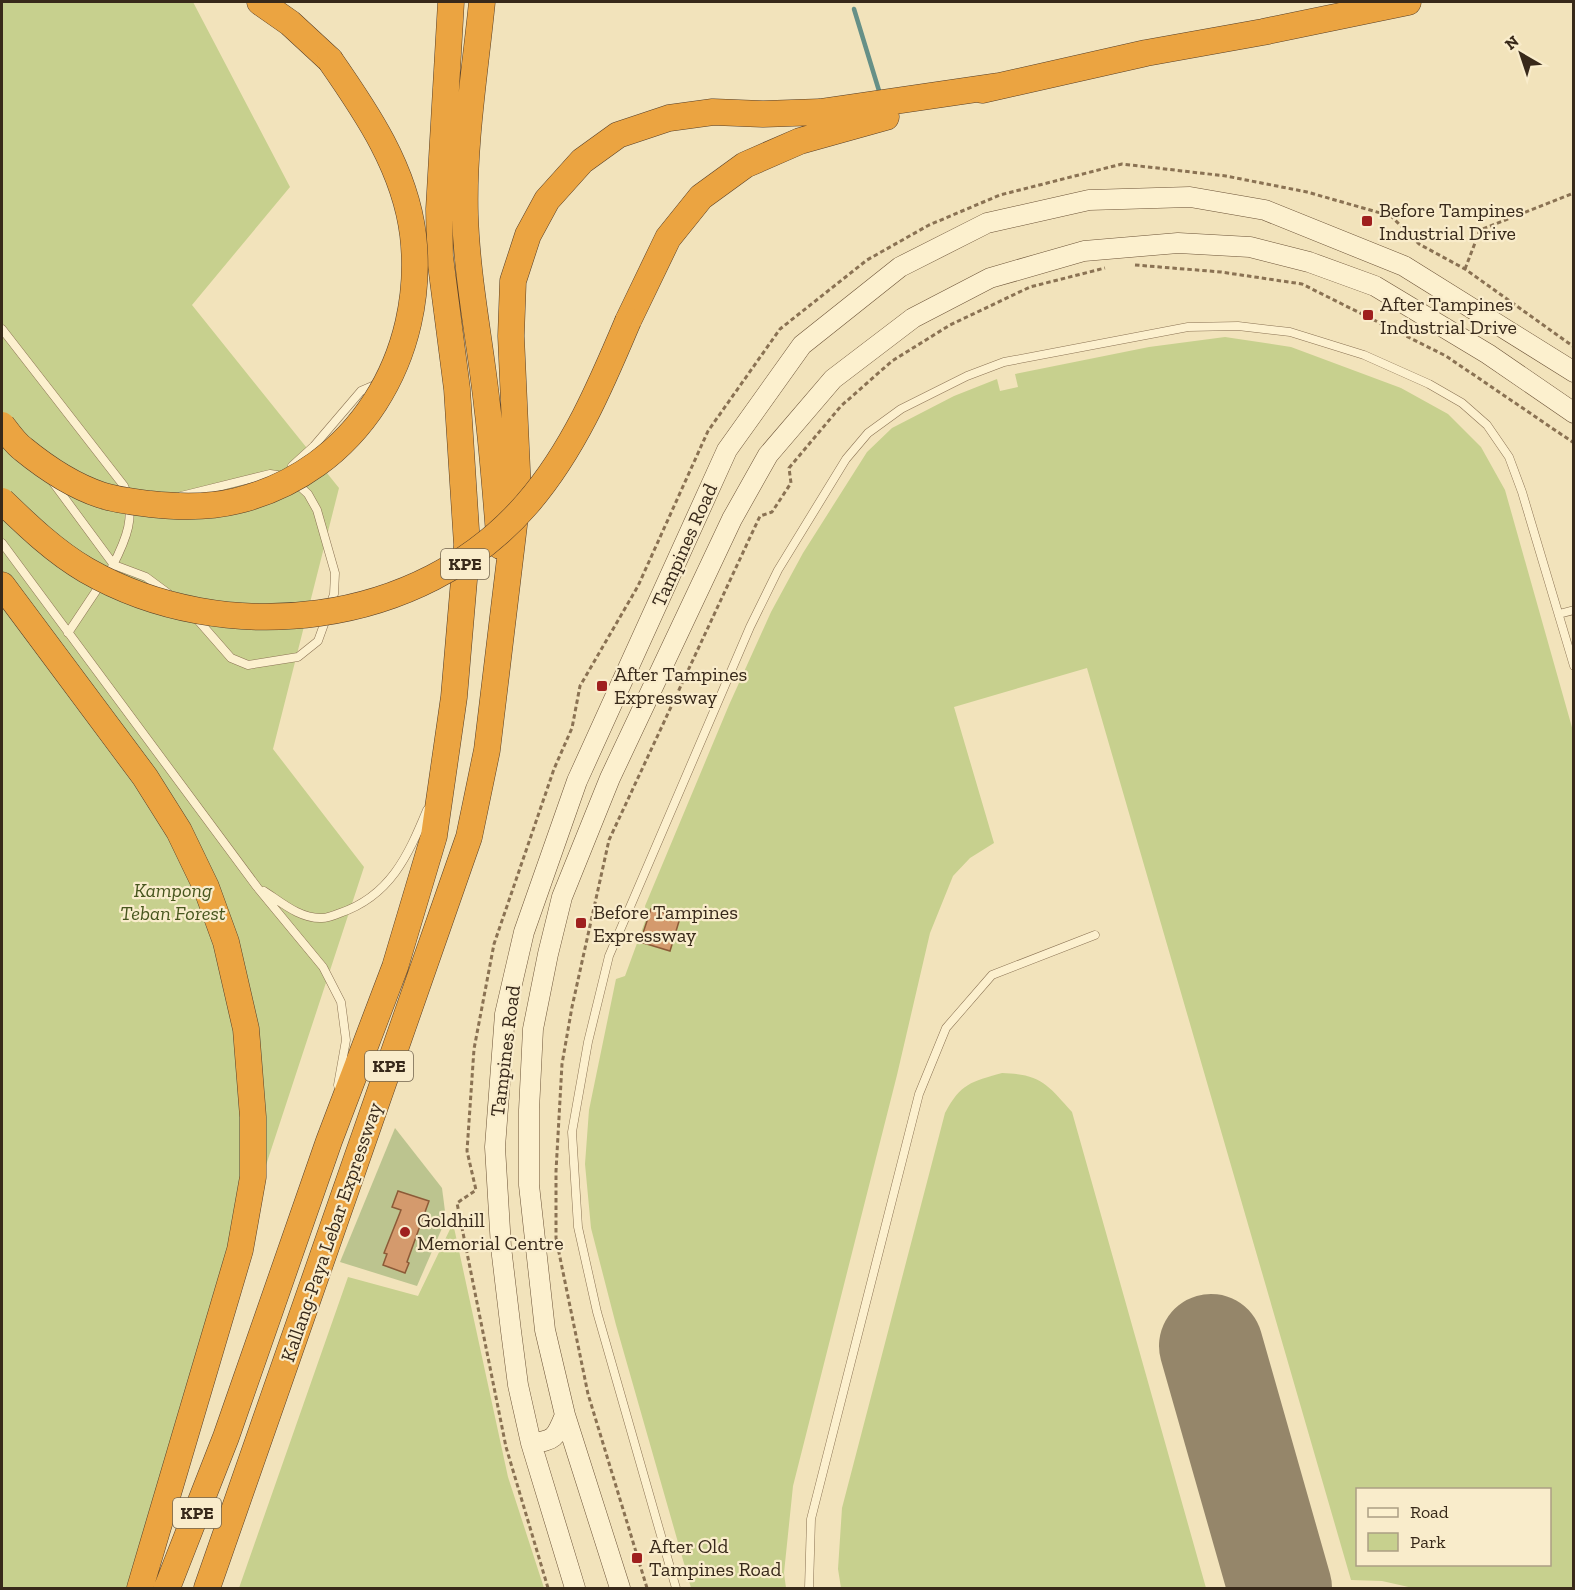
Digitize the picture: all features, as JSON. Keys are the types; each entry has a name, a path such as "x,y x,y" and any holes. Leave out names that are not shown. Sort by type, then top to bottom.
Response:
{"highway":[{"path":"5,423 21,448 64,477 101,495 179,507 235,501 279,486 328,457 352,434 371,409 400,355 416,284 413,244 403,191 387,149 363,107 330,60 290,23 260,2"},
{"name":"KPE","path":"167,1588 226,1437 329,1142 395,967 434,836 454,697 466,545 460,432 440,257 439,209 451,2"},
{"path":"482,2 466,156 465,201 467,252 487,404 504,594"},
{"path":"2,501 40,537 85,569 117,586 157,600 206,612 245,617 297,617 352,608 409,590 453,567 495,536 549,478 602,384 627,321 668,238 701,197 745,165 800,141 998,86 1146,53 1408,2"},
{"path":"504,594 518,492 511,336 513,281 528,235 547,200 582,161 618,135 669,118 713,112 763,114 820,112 998,86"},
{"path":"2,585 145,777 179,831 206,887 226,942 246,1029 253,1117 253,1177 240,1250 140,1588"},
{"name":"Kallang-Paya Lebar Expressway","path":"207,1588 469,837 487,750 501,643 504,594"}],"main road":[{"name":"Tampines Road","path":"575,1588 531,1443 518,1385 501,1247 495,1147 505,1014 524,932 577,781 727,450 802,345 900,267 987,223 1089,200 1190,197 1265,210 1404,266 1574,372"},
{"name":"Tampines Road","path":"620,1588 565,1416 545,1330 529,1185 529,1110 533,1029 562,897 610,777 732,519 768,454 833,379 913,318 990,278 1084,251 1178,243 1250,247 1308,262 1376,286 1488,354 1574,413"},
{"path":"531,1443 549,1441 557,1434 565,1416"}],"lane":[{"path":"676,1588 597,1312 578,1227 572,1132 588,1042 609,956 750,627 778,570 846,459 868,433 901,409 967,376 1004,362 1188,327 1239,326 1290,332 1364,356 1429,384 1462,403 1487,425 1509,457 1522,492 1574,666"},
{"path":"2,329 124,486 130,500 131,516 114,565 68,633"},
{"path":"282,476 314,446 361,391 375,385 387,387"},
{"path":"5,423 114,565 146,577 163,588 201,622 231,658 248,665 297,657 318,641 334,594 334,573 317,510 308,494 296,482 270,474 130,508"},
{"path":"2,543 257,887 323,967 341,1002 346,1040 329,1142"},
{"path":"1559,614 1574,610"},
{"path":"257,887 297,912 323,919 358,906 387,885 412,846 442,774"},
{"path":"809,1588 811,1519 919,1094 946,1028 992,975 1095,935"}],"path":[{"path":"1306,192 1391,216 1419,244 1465,269 1574,347"},
{"path":"1465,269 1480,230 1574,193"},
{"path":"1130,265 1221,272 1302,284 1446,356 1574,443"},
{"path":"647,1588 588,1394 556,1238 556,1171 562,1064 572,1007 609,840 760,516 772,512 791,483 789,468 841,406 892,361 950,325 1030,288 1107,267"},
{"path":"476,1190 457,1203 506,1447 548,1588"}],"green space":[{"name":"Kampong Teban Forest","path":"2,2 193,2 290,187 192,305 339,488 273,749 364,867 127,1588 2,1588"},
{"path":"1225,337 1291,347 1401,388 1448,414 1481,447 1505,490 1573,731 1573,1588 1413,1588 1382,1581 1351,1580 1087,668 954,707 994,843 970,858 953,876 930,933 897,1075 793,1486 784,1573 786,1588 691,1588 616,1325 591,1228 585,1164 589,1110 616,979 625,976 647,916 645,906 729,705 771,612 803,553 867,452 892,428 954,396 997,379 1000,391 1018,387 1015,374 1149,347"},
{"path":"1002,1073 1026,1076 1043,1083 1072,1112 1206,1588 841,1588 838,1569 842,1508 945,1113 956,1095 968,1085"},
{"path":"395,1128 442,1188 446,1219 417,1286 340,1262"},
{"path":"453,1223 508,1477 544,1588 239,1588 348,1277 418,1296"}],"building":[{"path":"651,909 680,918 670,951 640,942"},
{"name":"Goldhill Memorial Centre","path":"398,1191 429,1201 405,1273 383,1265 387,1254 384,1253 401,1210 392,1207"}],"waterway":[{"path":"854,9 880,94"}],"runway":[{"path":"1211,1346 1280,1588"}],"place":[{"name":"Before Tampines Industrial Drive","path":"1367,221"},
{"name":"After Tampines Industrial Drive","path":"1368,315"},
{"name":"After Tampines Expressway","path":"602,686"},
{"name":"Before Tampines Expressway","path":"581,923"},
{"name":"Goldhill Memorial Centre","path":"405,1232"},
{"name":"After Old Tampines Road","path":"637,1558"}]}
